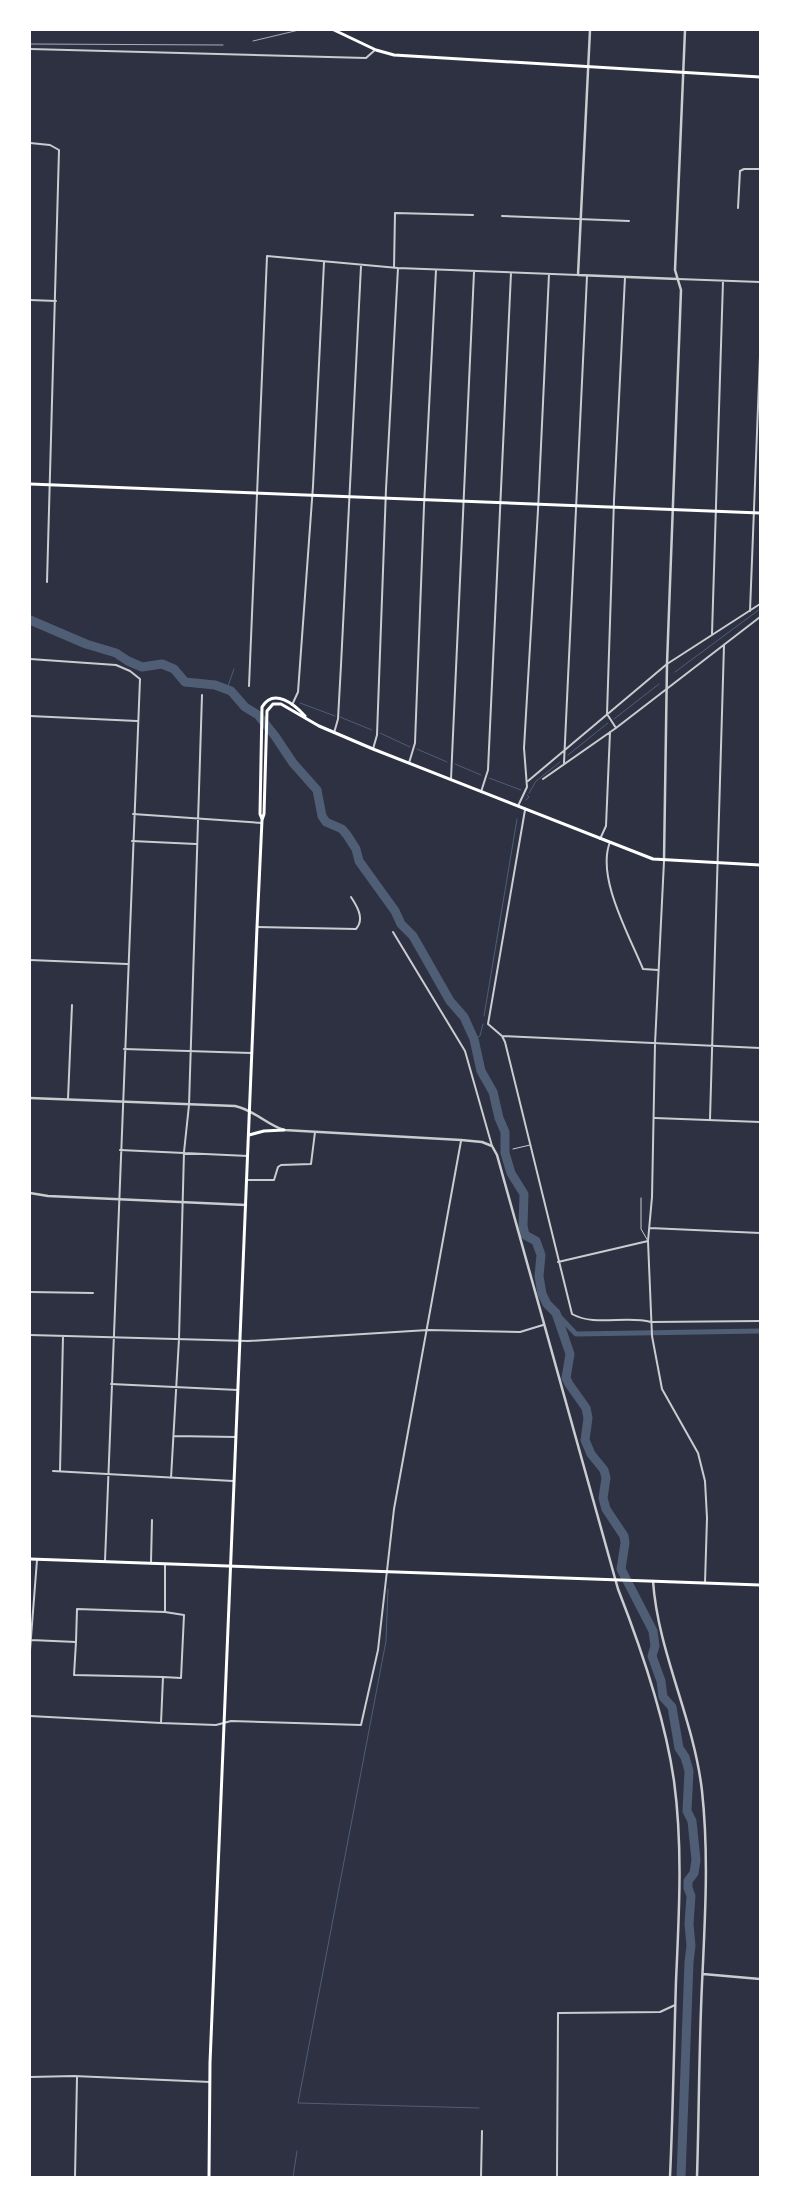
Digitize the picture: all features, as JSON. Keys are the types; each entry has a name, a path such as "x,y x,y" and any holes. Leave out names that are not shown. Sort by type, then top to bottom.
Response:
{"main road":[{"path":"334,30 376,50 400,56 760,77"},
{"path":"30,484 760,513"},
{"path":"262,822 260,814 261,709 264,703 276,698 292,704 307,718"},
{"path":"209,2177 210,2082 257,927 262,822 264,814 266,714 273,704 281,704 334,733 653,859 760,865"},
{"path":"249,1135 264,1131 284,1130"},
{"path":"30,1559 760,1585"}],"street":[{"path":"578,275 590,30"},
{"path":"685,30 675,270 680,290 667,664 664,860 655,1044 655,1118 648,1241 652,1336 662,1389 698,1453 706,1481 707,1518 704,1583"},
{"path":"30,49 366,58 376,50"},
{"path":"30,143 50,145 59,150 47,582"},
{"path":"738,208 740,171 744,169 760,169"},
{"path":"373,749 376,735 396,268 395,213 472,215"},
{"path":"502,216 629,221"},
{"path":"249,686 267,256 396,268 760,282"},
{"path":"292,704 298,692 312,494 324,261"},
{"path":"334,733 338,719 361,265"},
{"path":"409,763 415,743 424,499 436,270"},
{"path":"451,779 462,500 474,271"},
{"path":"481,792 488,770 512,272"},
{"path":"518,806 527,787 524,748 539,504 549,274"},
{"path":"564,763 587,275"},
{"path":"616,728 607,714 614,507 625,277"},
{"path":"712,634 723,281"},
{"path":"30,300 56,302"},
{"path":"750,611 752,513 760,356"},
{"path":"527,781 667,664 760,604"},
{"path":"543,779 616,728 760,617"},
{"path":"710,1119 724,645"},
{"path":"30,659 116,665 130,671 140,679 127,964 105,1561"},
{"path":"171,1478 179,1339 184,1152 189,1105 189,1051 202,695"},
{"path":"30,716 137,721"},
{"path":"600,838 606,826 610,731"},
{"path":"525,809 488,1024 502,1036 531,1144 572,1314 587,1319 640,1319 651,1322 760,1320"},
{"path":"133,814 262,822"},
{"path":"132,840 196,844"},
{"path":"610,842 605,857 606,875 617,907 642,969 658,970"},
{"path":"257,927 356,929 360,922 359,912 351,897"},
{"path":"393,932 465,1051 492,1146 497,1153 543,1325 616,1580 638,1639 664,1734 674,1779 679,1853 670,2177"},
{"path":"30,960 127,964"},
{"path":"68,1099 72,1005"},
{"path":"502,1036 760,1048"},
{"path":"124,1049 252,1053"},
{"path":"30,1098 235,1106 250,1111 268,1124 284,1130 461,1140 482,1142 492,1146"},
{"path":"655,1118 760,1122"},
{"path":"247,1180 274,1180 278,1167 281,1165 311,1164 315,1132"},
{"path":"30,1716 161,1724 216,1725 231,1721 362,1725 372,1681 388,1572 392,1521 461,1140"},
{"path":"514,1149 531,1144"},
{"path":"120,1150 248,1156"},
{"path":"30,1193 40,1196 246,1205"},
{"path":"641,1198 641,1229 648,1241"},
{"path":"650,1228 760,1233"},
{"path":"558,1262 648,1241"},
{"path":"30,1292 93,1293"},
{"path":"30,1335 240,1341 428,1330 520,1332 543,1325"},
{"path":"60,1472 63,1336"},
{"path":"111,1384 238,1390"},
{"path":"173,1436 236,1437"},
{"path":"53,1471 234,1481"},
{"path":"151,1563 152,1520"},
{"path":"30,1650 31,1614 35,1605 37,1559"},
{"path":"165,1564 165,1612"},
{"path":"653,1581 655,1606 660,1629 689,1727 701,1782 706,1858 697,2177"},
{"path":"77,1608 165,1612 184,1615 181,1678 74,1675 77,1608"},
{"path":"31,1640 76,1642"},
{"path":"161,1724 163,1677"},
{"path":"703,1974 760,1980"},
{"path":"557,2177 558,2013 660,2012 675,2005"},
{"path":"30,2077 210,2082"},
{"path":"75,2177 77,2077"},
{"path":"481,2177 482,2131"}],"waterway":[{"path":"675,672 760,609"},
{"path":"30,620 86,644 116,653 142,667 162,664 174,669 185,682 215,685 231,691 245,707 258,715 293,763 317,790 322,816 326,822 342,829 347,835 356,849 359,861 395,911 401,924 413,936 450,1001 464,1017 474,1039 481,1071 493,1092 499,1118 505,1132 505,1153 511,1173 524,1194 523,1226 525,1235 536,1241 541,1255 539,1276 542,1294 547,1304 556,1313 570,1354 566,1378 586,1408 588,1418 585,1440 591,1454 604,1470 606,1478 603,1498 606,1509 624,1536 625,1543 621,1569 653,1631 655,1646 652,1656 661,1681 663,1697 672,1707 679,1748 685,1757 689,1771 687,1811 692,1821 696,1860 694,1873 688,1881 691,1896 689,1924 691,1946 681,2177"},
{"path":"227,689 234,669"},
{"path":"614,719 659,684"},
{"path":"300,703 335,716"},
{"path":"340,717 372,730"},
{"path":"568,755 608,723"},
{"path":"380,733 410,747"},
{"path":"417,749 447,762"},
{"path":"529,793 536,781 560,762"},
{"path":"455,764 481,775"},
{"path":"489,778 521,790"},
{"path":"526,800 529,797 527,795"},
{"path":"484,1016 517,819"},
{"path":"474,1039 480,1036 483,1024"},
{"path":"556,1313 576,1334 760,1331"},
{"path":"388,1589 386,1641 298,2103 479,2108"},
{"path":"293,2177 297,2151"}],"railway":[{"path":"253,41 299,30"},
{"path":"30,44 223,45"}]}
